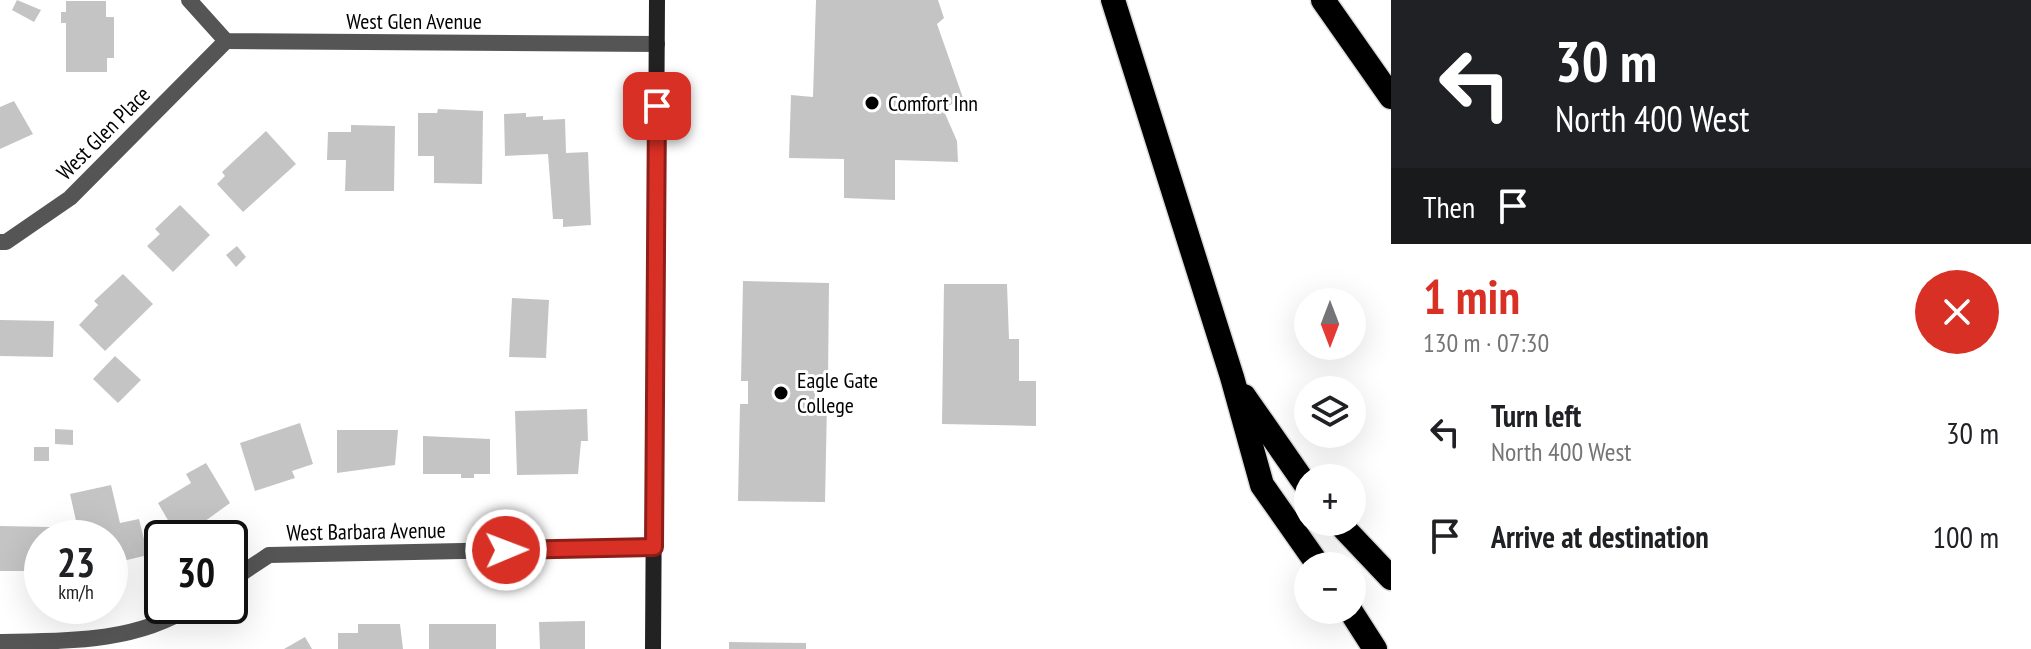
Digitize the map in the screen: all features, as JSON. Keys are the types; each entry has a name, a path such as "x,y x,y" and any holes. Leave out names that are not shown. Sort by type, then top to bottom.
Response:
{"highway":[{"path":"1113,0 1232,377 1262,485 1309,552"},
{"path":"1323,0 1391,97"},
{"path":"1232,377 1294,468"},
{"path":"1351,536 1391,578"},
{"path":"1359,624 1375,649"}],"street":[{"path":"189,0 226,41"},
{"path":"653,649 657,0"},
{"name":"West Glen Avenue","path":"226,41 657,44"},
{"name":"West Glen Place","path":"0,242 6,242 70,198 226,41"},
{"name":"West Barbara Avenue","path":"248,569 269,555 654,547"},
{"path":"0,642 83,641 165,624"}],"building":[{"path":"17,0 41,10 34,22 12,10"},
{"name":"Comfort Inn","path":"816,0 938,0 944,18 937,24 963,98 943,109 957,141 958,162 895,160 895,200 844,198 844,159 789,158 791,95 813,97"},
{"path":"66,1 106,1 106,17 114,17 114,58 107,58 107,72 66,72 66,23 61,23 61,12 66,12"},
{"path":"14,101 33,134 0,149 0,107"},
{"path":"438,109 483,111 482,184 434,183 434,156 418,156 418,113 437,113"},
{"path":"526,113 526,117 543,116 543,120 565,119 566,153 588,152 591,225 563,227 563,219 553,219 548,154 505,156 504,114"},
{"path":"351,125 395,126 394,191 345,191 346,160 327,160 328,132 351,132"},
{"path":"266,131 296,164 243,212 217,184 225,176 222,172"},
{"path":"180,205 210,235 173,272 147,246 160,234 155,229"},
{"path":"237,246 246,257 236,267 226,255"},
{"path":"123,274 153,304 105,351 79,325 98,305 94,301"},
{"name":"Eagle Gate College","path":"743,281 829,283 828,380 815,379 815,404 827,404 825,502 738,501 740,404 748,404 748,381 741,381"},
{"path":"944,284 1007,284 1009,339 1019,339 1019,381 1036,381 1036,426 942,424"},
{"path":"512,298 549,300 546,358 509,357"},
{"path":"0,320 54,321 53,357 0,356"},
{"path":"115,356 141,380 118,403 93,379"},
{"path":"587,409 588,441 581,441 578,474 517,475 515,411"},
{"path":"300,423 313,464 292,471 295,478 255,491 240,443"},
{"path":"55,429 73,430 73,445 55,444"},
{"path":"337,430 398,430 395,465 337,473"},
{"path":"423,436 490,439 490,474 461,478 461,474 423,474"},
{"path":"34,447 49,447 49,461 34,461"},
{"path":"206,463 230,503 207,520 168,520 158,503 191,483 186,474"},
{"path":"111,485 119,520 76,520 70,494"},
{"path":"139,519 144,556 128,560 128,521"},
{"path":"0,526 24,526 24,571 0,571"},
{"path":"585,621 585,649 540,649 539,622"},
{"path":"358,624 400,624 403,649 338,649 338,633 358,633"},
{"path":"429,624 496,624 496,649 429,649"},
{"path":"305,637 312,649 284,649"},
{"path":"729,642 806,643 806,649 729,649"}],"place":[{"name":"Comfort Inn","path":"872,103"},
{"name":"Eagle Gate College","path":"781,393"}],"route":[{"path":"506,550 654,547 657,106"}]}
